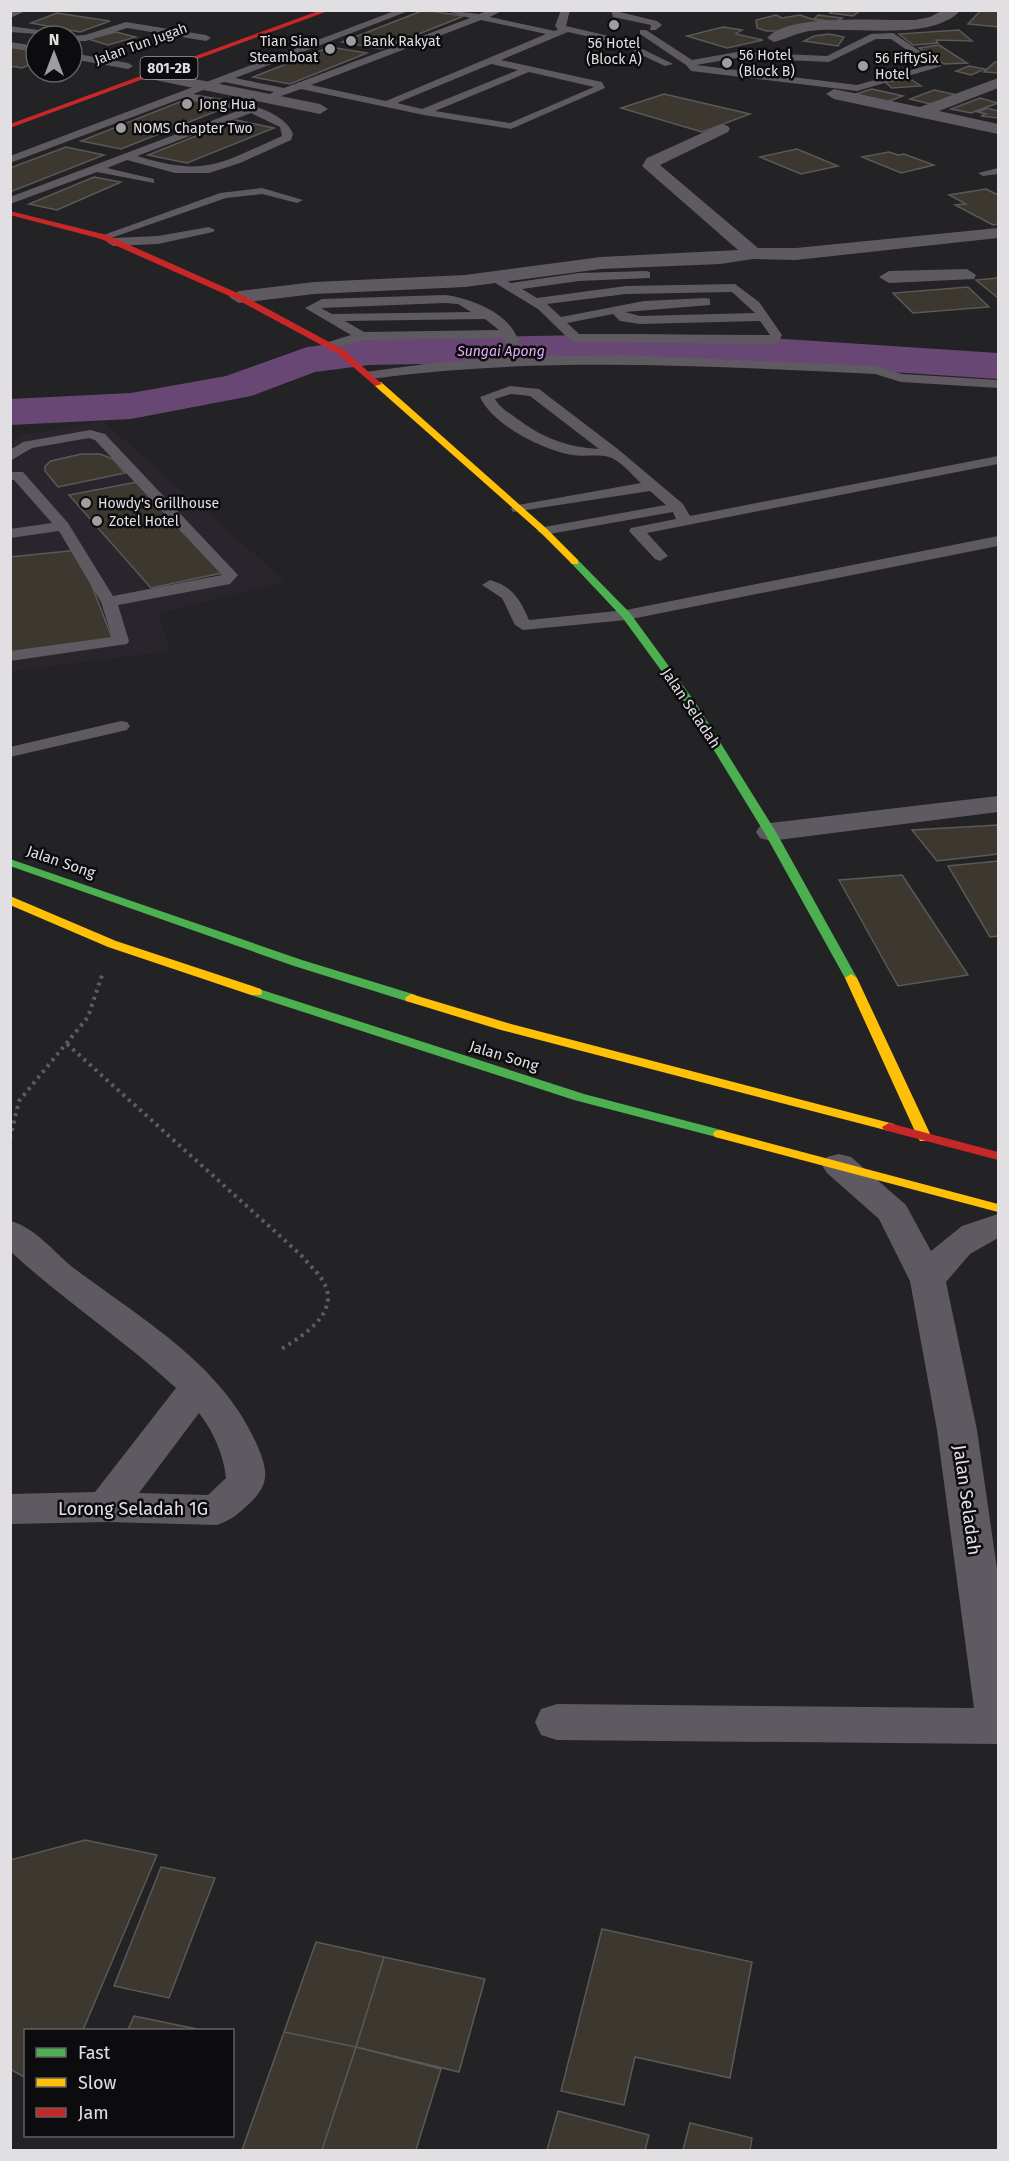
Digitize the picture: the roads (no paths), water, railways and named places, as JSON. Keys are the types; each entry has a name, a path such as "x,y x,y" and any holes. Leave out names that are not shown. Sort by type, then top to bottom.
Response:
{"main road":[{"name":"801-2B","path":"10,126 328,10"},
{"name":"Jalan Tun Jugah","path":"184,46 212,36"},
{"name":"Jalan Tun Jugah","path":"96,78 134,64"},
{"name":"Jalan Seladah","path":"10,213 109,239 239,297 341,352 370,375 544,531 626,615 690,702 770,832 844,963 925,1138"},
{"name":"Jalan Song","path":"10,862 298,963 495,1024 999,1156"},
{"name":"Jalan Song","path":"10,900 112,944 445,1055 579,1097 999,1208"}],"street":[{"path":"10,14 21,10"},
{"path":"774,38 823,26 885,25 933,21 954,10"},
{"path":"150,75 320,109"},
{"path":"920,113 999,84"},
{"path":"834,94 999,129"},
{"path":"722,129 653,162 651,166 753,253"},
{"path":"239,297 314,288 378,287 493,278 601,264 720,258 753,253 796,254 999,233"},
{"path":"850,249 883,274 967,275"},
{"path":"770,832 999,804"},
{"name":"Jalan Seladah","path":"839,1165 894,1213 928,1281 957,1430 995,1660 999,1720"},
{"path":"928,1281 946,1256 972,1234 999,1225"},
{"path":"10,1232 58,1275 147,1341 198,1386 106,1507"},
{"name":"Lorong Seladah 1G","path":"10,1509 106,1507 217,1510 246,1483 242,1455 226,1422 198,1386"},
{"path":"557,1722 999,1725"}],"lane":[{"path":"10,160 407,10"},
{"path":"447,10 557,34"},
{"path":"267,98 499,10"},
{"path":"566,10 560,26 619,41 668,64"},
{"path":"615,10 616,15 657,26 619,41"},
{"path":"84,38 126,25 212,36"},
{"path":"387,104 567,29"},
{"path":"643,32 690,63 693,69 857,88 937,66 893,36 874,36 829,59 737,55 690,63"},
{"path":"84,58 134,64"},
{"path":"302,86 424,112 511,126 600,88 597,84 491,61"},
{"path":"424,112 528,69"},
{"path":"222,79 286,91"},
{"path":"128,158 181,171 201,171 212,169 287,138 290,131 286,125 272,116 252,109 181,95"},
{"path":"10,201 252,109"},
{"path":"99,169 150,181"},
{"path":"983,173 999,171"},
{"path":"109,239 224,195 262,191 297,200"},
{"path":"109,239 158,240 209,230"},
{"path":"512,287 579,278 669,274 685,288"},
{"path":"493,278 537,302 576,338 773,339 776,335 763,316 735,288 626,290 537,302"},
{"path":"626,290 644,305"},
{"path":"510,338 362,336 311,308 322,303 445,299 461,301 498,321 510,338 517,362"},
{"path":"558,321 644,305 749,300"},
{"path":"616,311 624,318 640,320 763,316"},
{"path":"328,318 486,315"},
{"path":"341,352 362,336"},
{"path":"370,375 406,369 517,362 654,361 876,370 901,378 999,384"},
{"path":"614,453 573,453 532,439 494,408 487,397 510,390 534,392 614,453 682,514"},
{"path":"10,656 121,641 109,602 63,526 14,476 10,458 28,445 90,434 100,437 230,575 225,581 109,602"},
{"path":"544,531 682,514 999,460"},
{"path":"518,509 652,486"},
{"path":"660,556 636,531 682,514"},
{"path":"10,534 63,526"},
{"path":"490,585 501,587 509,594 523,626 626,615 999,541"},
{"path":"10,752 121,726"}],"waterway":[{"name":"Sungai Apong","path":"10,412 131,406 236,387 307,360 369,352 635,347 740,349 998,366"}],"place":[{"name":"56 Hotel (Block A)","path":"614,25"},
{"name":"Bank Rakyat","path":"351,41"},
{"name":"Tian Sian Steamboat","path":"330,49"},
{"name":"56 Hotel (Block B)","path":"727,63"},
{"name":"56 FiftySix Hotel","path":"863,66"},
{"name":"Jong Hua","path":"187,104"},
{"name":"NOMS Chapter Two","path":"121,128"},
{"name":"Howdy's Grillhouse","path":"86,503"},
{"name":"Zotel Hotel","path":"97,521"}]}
